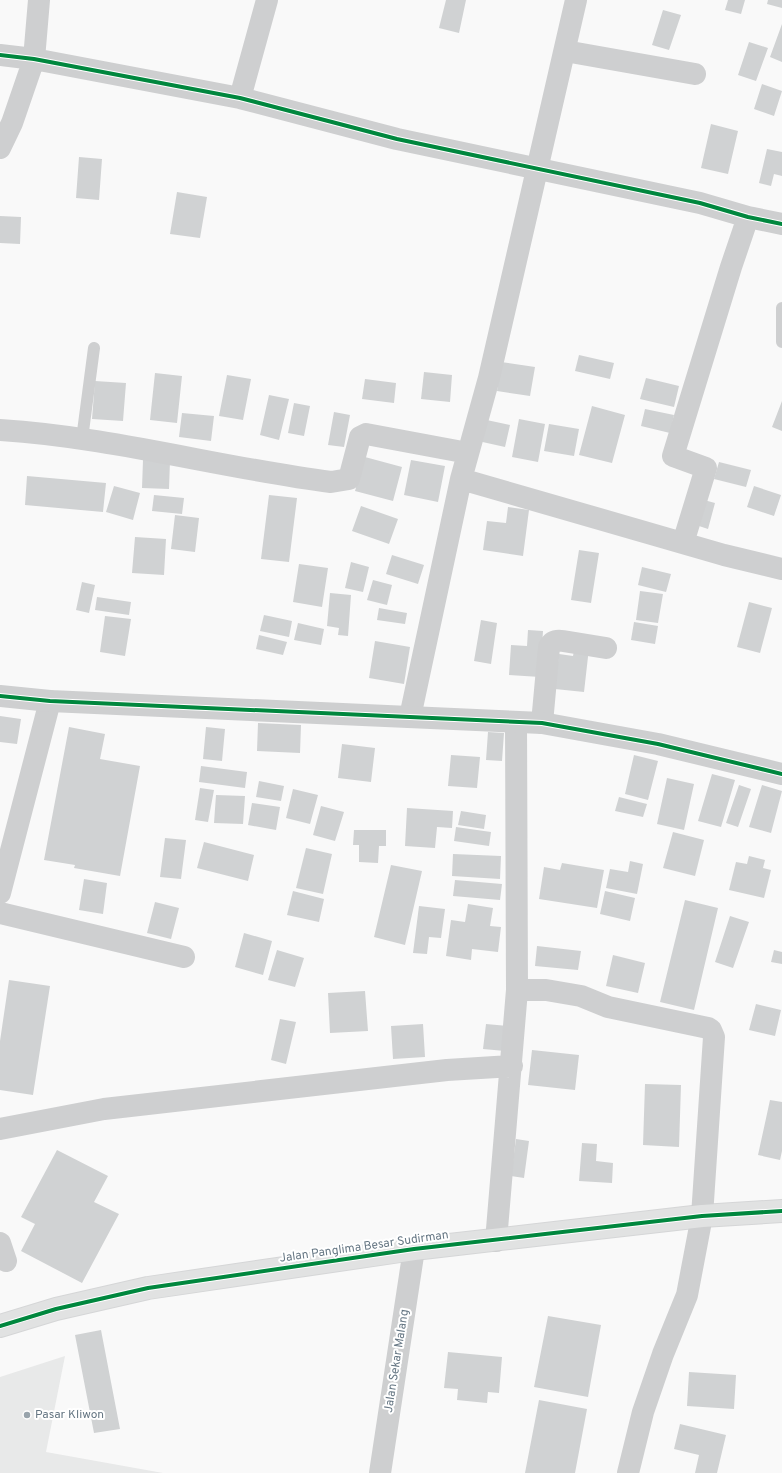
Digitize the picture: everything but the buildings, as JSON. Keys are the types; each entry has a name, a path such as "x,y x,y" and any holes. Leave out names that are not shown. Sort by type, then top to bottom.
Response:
{"main road":[{"name":"Jalan Panglima Besar Sudirman","path":"0,1326 56,1309 148,1288 414,1249 496,1241 702,1216 782,1211"}],"street":[{"path":"0,148 12,123 34,59 39,0"},
{"path":"240,98 267,0"},
{"path":"410,717 460,479 489,378 576,0"},
{"path":"565,51 695,74"},
{"path":"0,54 34,59 240,98 397,139 700,203 748,217 782,224"},
{"path":"683,543 706,468 674,456 728,274 748,217"},
{"path":"0,430 82,439 149,449 332,482 349,479 357,443 360,437 366,434 468,453"},
{"path":"460,479 683,543 782,569"},
{"path":"542,723 550,643 558,640 606,648"},
{"path":"0,696 50,701 542,723 658,744 782,774"},
{"path":"0,893 50,701"},
{"path":"496,1241 512,1066 517,990 516,722"},
{"path":"0,913 184,957"},
{"path":"517,990 546,990 581,996 608,1007 708,1028 712,1030 714,1038 702,1216 687,1295 663,1354 646,1405 628,1473"},
{"path":"0,1129 104,1109 447,1070 512,1066"},
{"name":"Jalan Sekar Malang","path":"380,1473 414,1249"}],"lane":[{"path":"782,308 782,342"},
{"path":"82,439 94,348"}],"shaded area":[{"name":"Pasar Kliwon","path":"65,1356 46,1452 163,1473 0,1473 0,1377"}],"cycle path":[{"path":"0,55 34,59 240,98 397,139 700,203 748,217 782,224"},
{"path":"0,696 50,701 542,723 658,744 782,774"},
{"path":"0,1326 56,1309 148,1288 414,1249 702,1216 782,1211"}],"place":[{"name":"Pasar Kliwon","path":"27,1415"}]}
